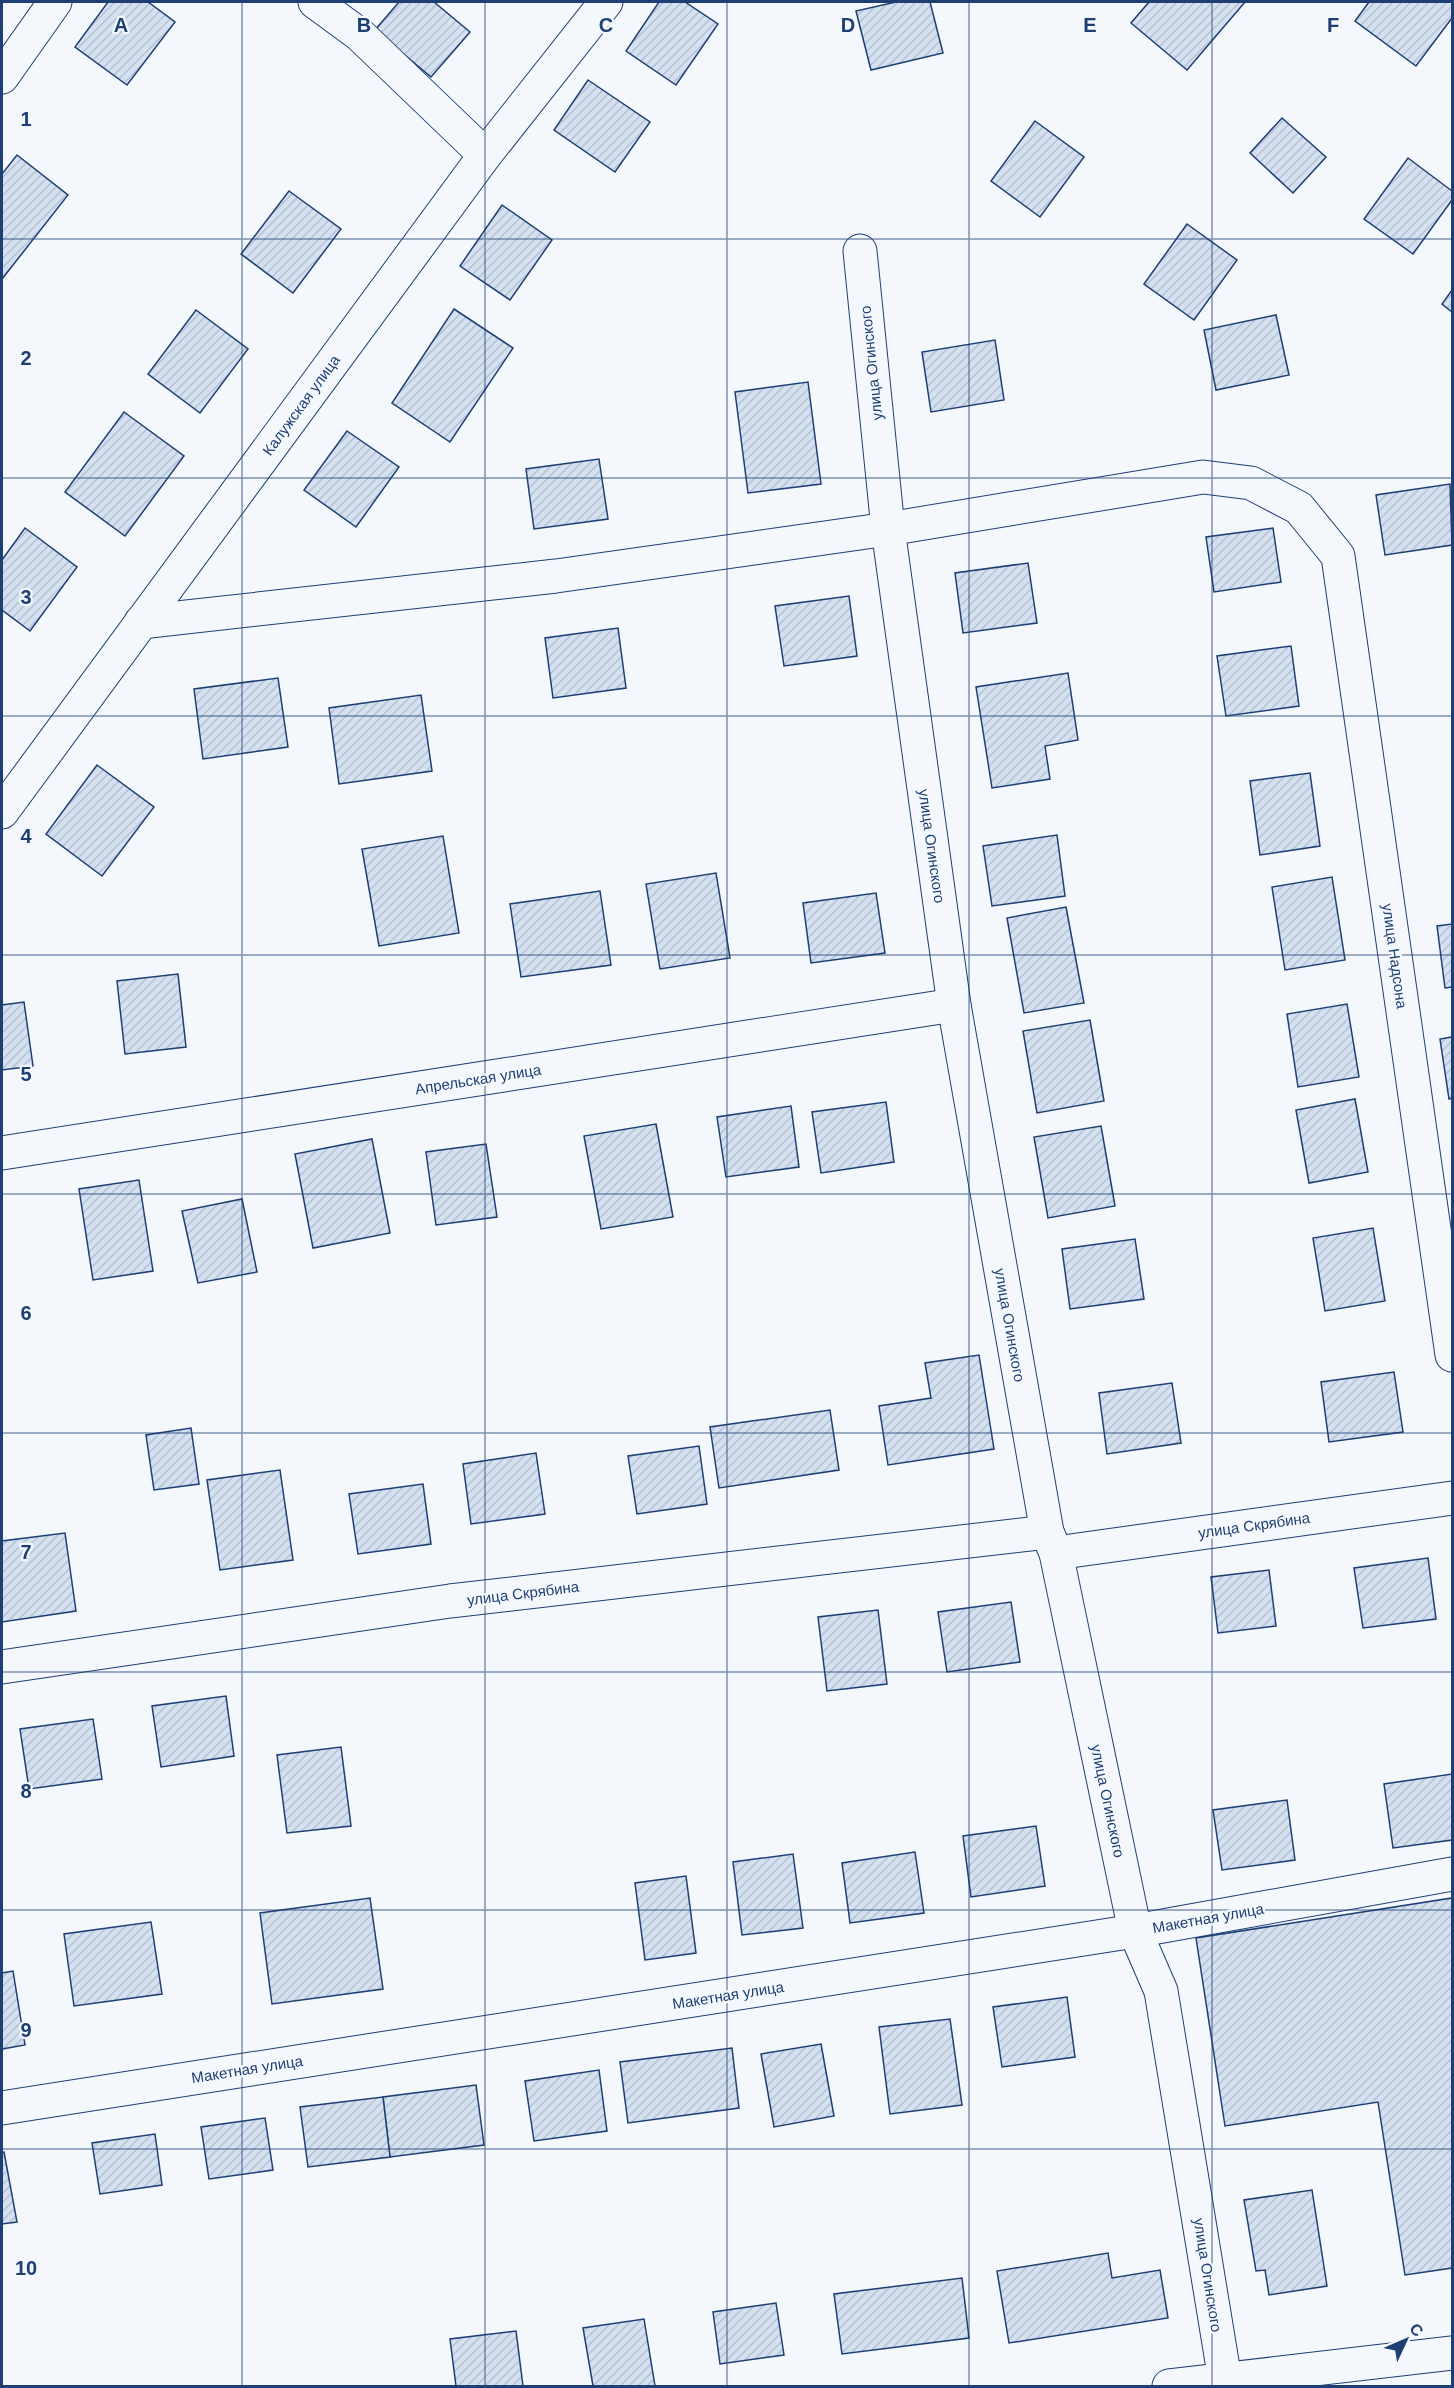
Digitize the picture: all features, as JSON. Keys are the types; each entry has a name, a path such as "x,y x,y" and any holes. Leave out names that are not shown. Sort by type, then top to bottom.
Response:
{"street":[{"path":"2,77 55,2"},
{"path":"315,2 360,35 485,155"},
{"name":"Калужская улица","path":"2,812 485,155 606,2"},
{"name":"улица Огинского","path":"860,251 888,529 954,1005 1051,1542 1135,1931 1161,1991 1225,2382"},
{"name":"улица Надсона","path":"888,529 1203,477 1251,483 1299,508 1338,556 1452,1355"},
{"path":"141,622 556,576 888,529"},
{"name":"Апрельская улица","path":"2,1153 954,1005"},
{"name":"улица Скрябина","path":"2,1667 450,1601 1051,1542 1452,1498"},
{"name":"Макетная улица","path":"2,2108 1135,1931 1452,1874"},
{"path":"1168,2386 1225,2382 1452,2353"}],"building":[{"path":"108,2 148,2 175,22 127,85 75,47"},
{"path":"399,2 434,2 470,32 431,77 375,30"},
{"path":"659,2 685,2 718,24 676,85 626,51"},
{"path":"896,2 930,2 943,53 871,70 856,11"},
{"path":"1149,2 1245,2 1187,70 1131,23"},
{"path":"1369,2 1452,2 1452,18 1416,66 1355,21"},
{"path":"588,80 650,122 615,172 554,130"},
{"path":"1282,118 1326,157 1293,193 1250,153"},
{"path":"1035,121 1084,157 1040,217 991,181"},
{"path":"17,155 68,195 2,279 2,174"},
{"path":"1408,158 1452,191 1452,200 1413,254 1364,219"},
{"path":"289,191 341,229 293,293 241,254"},
{"path":"502,205 552,240 510,300 460,266"},
{"path":"1187,224 1237,260 1194,320 1144,284"},
{"path":"1452,290 1452,312 1442,304"},
{"path":"454,309 513,348 450,442 392,403"},
{"path":"196,310 248,349 200,413 148,374"},
{"path":"1276,315 1289,375 1216,390 1204,330"},
{"path":"995,340 1004,400 931,412 922,352"},
{"path":"808,382 821,484 748,493 735,392"},
{"path":"124,412 184,456 125,536 65,492"},
{"path":"347,431 399,467 356,527 304,490"},
{"path":"599,459 608,519 534,529 526,469"},
{"path":"1450,484 1452,545 1385,555 1376,495"},
{"path":"25,528 77,567 30,631 2,610 2,560"},
{"path":"1273,528 1281,582 1214,592 1206,537"},
{"path":"1028,563 1037,623 963,633 955,573"},
{"path":"849,596 857,656 784,666 775,606"},
{"path":"618,628 626,688 553,698 545,638"},
{"path":"1291,646 1299,706 1226,716 1217,656"},
{"path":"1068,673 1078,740 1045,746 1050,779 992,788 976,687"},
{"path":"278,678 288,747 203,759 194,689"},
{"path":"421,695 432,771 339,784 329,708"},
{"path":"97,765 154,807 102,876 46,834"},
{"path":"1310,773 1320,846 1260,855 1250,781"},
{"path":"1057,835 1065,896 992,906 983,846"},
{"path":"443,836 459,933 379,946 362,849"},
{"path":"716,873 730,958 660,969 646,884"},
{"path":"1332,877 1345,960 1285,970 1272,887"},
{"path":"600,891 611,965 521,977 510,904"},
{"path":"876,893 885,953 811,963 803,903"},
{"path":"1066,907 1084,1003 1024,1013 1007,918"},
{"path":"1452,924 1452,987 1445,988 1437,926"},
{"path":"178,974 186,1047 125,1054 117,981"},
{"path":"24,1002 33,1066 2,1070 2,1005"},
{"path":"1347,1004 1359,1077 1298,1087 1287,1014"},
{"path":"1090,1020 1104,1101 1037,1113 1023,1031"},
{"path":"1452,1037 1452,1098 1449,1099 1440,1039"},
{"path":"1355,1099 1368,1172 1309,1183 1296,1110"},
{"path":"886,1102 894,1162 821,1173 812,1112"},
{"path":"791,1106 799,1167 726,1177 717,1117"},
{"path":"656,1124 673,1217 601,1229 584,1136"},
{"path":"1101,1126 1115,1206 1048,1218 1034,1137"},
{"path":"372,1139 390,1233 313,1248 295,1154"},
{"path":"486,1144 497,1217 436,1225 426,1152"},
{"path":"139,1180 153,1271 93,1280 79,1189"},
{"path":"242,1199 257,1272 198,1283 182,1211"},
{"path":"1373,1228 1385,1301 1325,1311 1313,1238"},
{"path":"1135,1239 1144,1299 1070,1309 1062,1249"},
{"path":"979,1355 994,1449 888,1465 879,1406 931,1398 925,1363"},
{"path":"1394,1372 1403,1432 1329,1442 1321,1382"},
{"path":"1172,1383 1181,1443 1107,1454 1099,1393"},
{"path":"830,1410 839,1470 719,1488 710,1427"},
{"path":"191,1428 199,1484 154,1490 146,1435"},
{"path":"699,1446 707,1504 637,1514 628,1456"},
{"path":"536,1453 545,1514 471,1524 463,1464"},
{"path":"280,1470 293,1560 220,1570 207,1480"},
{"path":"423,1484 431,1544 358,1554 349,1494"},
{"path":"65,1533 76,1611 2,1622 2,1541"},
{"path":"1428,1558 1436,1619 1363,1628 1354,1568"},
{"path":"1269,1570 1276,1626 1218,1633 1211,1577"},
{"path":"1011,1602 1020,1662 947,1672 938,1612"},
{"path":"878,1610 887,1684 827,1691 818,1617"},
{"path":"226,1696 234,1756 161,1767 152,1706"},
{"path":"93,1719 102,1779 29,1789 20,1729"},
{"path":"341,1747 351,1826 287,1833 277,1755"},
{"path":"1452,1774 1452,1840 1393,1848 1384,1784"},
{"path":"1287,1800 1295,1860 1222,1870 1213,1810"},
{"path":"1036,1826 1045,1886 971,1897 963,1836"},
{"path":"915,1852 924,1913 850,1923 842,1863"},
{"path":"793,1854 803,1928 742,1935 733,1862"},
{"path":"686,1876 696,1953 645,1960 635,1883"},
{"path":"370,1898 383,1989 272,2004 260,1913"},
{"path":"1452,1898 1452,2268 1405,2275 1378,2102 1225,2126 1196,1938"},
{"path":"151,1922 162,1994 74,2006 64,1934"},
{"path":"13,1971 25,2045 2,2049 2,1973"},
{"path":"1067,1997 1075,2057 1002,2067 993,2007"},
{"path":"950,2019 962,2105 890,2114 879,2027"},
{"path":"821,2044 834,2116 774,2127 761,2054"},
{"path":"732,2048 739,2108 628,2123 620,2062"},
{"path":"599,2070 607,2131 534,2141 525,2081"},
{"path":"476,2085 484,2145 390,2157 383,2097"},
{"path":"383,2097 390,2157 308,2167 300,2107"},
{"path":"265,2118 273,2170 209,2179 201,2127"},
{"path":"155,2134 162,2185 100,2194 92,2143"},
{"path":"4,2152 17,2222 2,2224 2,2153"},
{"path":"1312,2190 1327,2286 1269,2295 1265,2270 1256,2271 1244,2200"},
{"path":"1108,2253 1112,2278 1160,2270 1168,2318 1009,2343 997,2271"},
{"path":"962,2278 969,2338 842,2354 834,2294"},
{"path":"776,2303 784,2355 720,2364 713,2312"},
{"path":"644,2319 655,2386 593,2386 583,2328"},
{"path":"516,2331 523,2386 456,2386 450,2339"}]}
